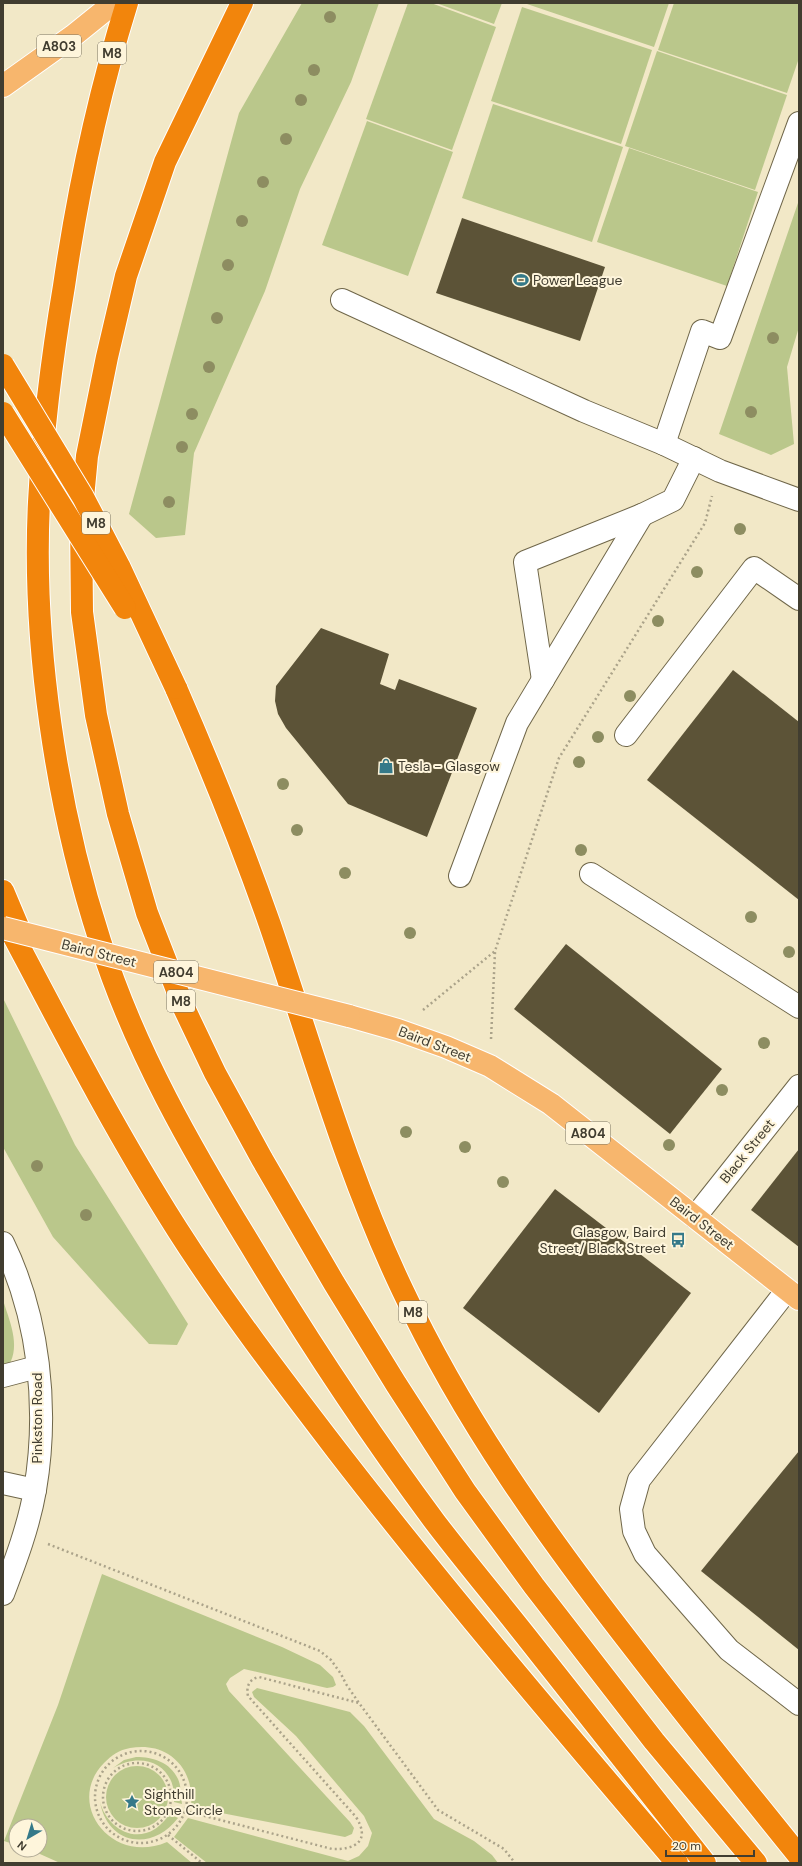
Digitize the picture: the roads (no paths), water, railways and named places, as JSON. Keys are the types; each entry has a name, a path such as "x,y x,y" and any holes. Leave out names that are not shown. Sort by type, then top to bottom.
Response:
{"highway":[{"name":"M8","path":"127,3 98,103 74,216 49,380 39,505 41,646 52,727 63,794 80,872 100,942 130,1020 170,1105 218,1193 302,1332 436,1523 705,1863"},
{"name":"M8","path":"242,3 165,162 126,276 107,357 87,456 81,519 82,612 96,715 118,814 147,913 184,1008 223,1086 334,1283 396,1384 465,1491 525,1573 654,1741 756,1863"},
{"name":"M8","path":"3,365 83,496 119,566 176,688 212,770 249,868 324,1091 364,1198 401,1288 436,1358 484,1438 555,1543 594,1597 679,1707 799,1856"},
{"name":"M8","path":"3,413 176,688"},
{"path":"3,891 58,1021"},
{"path":"3,916 103,1104 170,1217 249,1334 406,1540 678,1863"}],"main road":[{"name":"A803","path":"3,86 73,36 114,3"},
{"name":"Baird Street","path":"3,928 349,1016 398,1030 446,1047 490,1066 551,1104 695,1216 793,1295"}],"street":[{"path":"664,444 702,331 720,338 799,123"},
{"path":"342,300 584,411 664,444 720,471 799,500"},
{"path":"542,680 525,562 642,515 673,500 694,458"},
{"path":"460,876 517,723 642,515"},
{"path":"626,735 754,568 799,599"},
{"path":"592,874 799,1007"},
{"name":"Black Street","path":"695,1216 799,1086"},
{"name":"Pinkston Road","path":"3,1243 26,1304 32,1330 37,1367 40,1440 35,1490 23,1535 3,1594"},
{"path":"793,1295 639,1480 631,1509 634,1531 645,1554 729,1650 799,1704"},
{"path":"3,1376 37,1367"},
{"path":"3,1483 35,1490"}],"place":[{"name":"Power League","path":"521,280"},
{"name":"Tesla - Glasgow","path":"386,766"},
{"name":"Glasgow, Baird Street/ Black Street","path":"678,1240"},
{"name":"Sighthill Stone Circle","path":"132,1802"}]}
